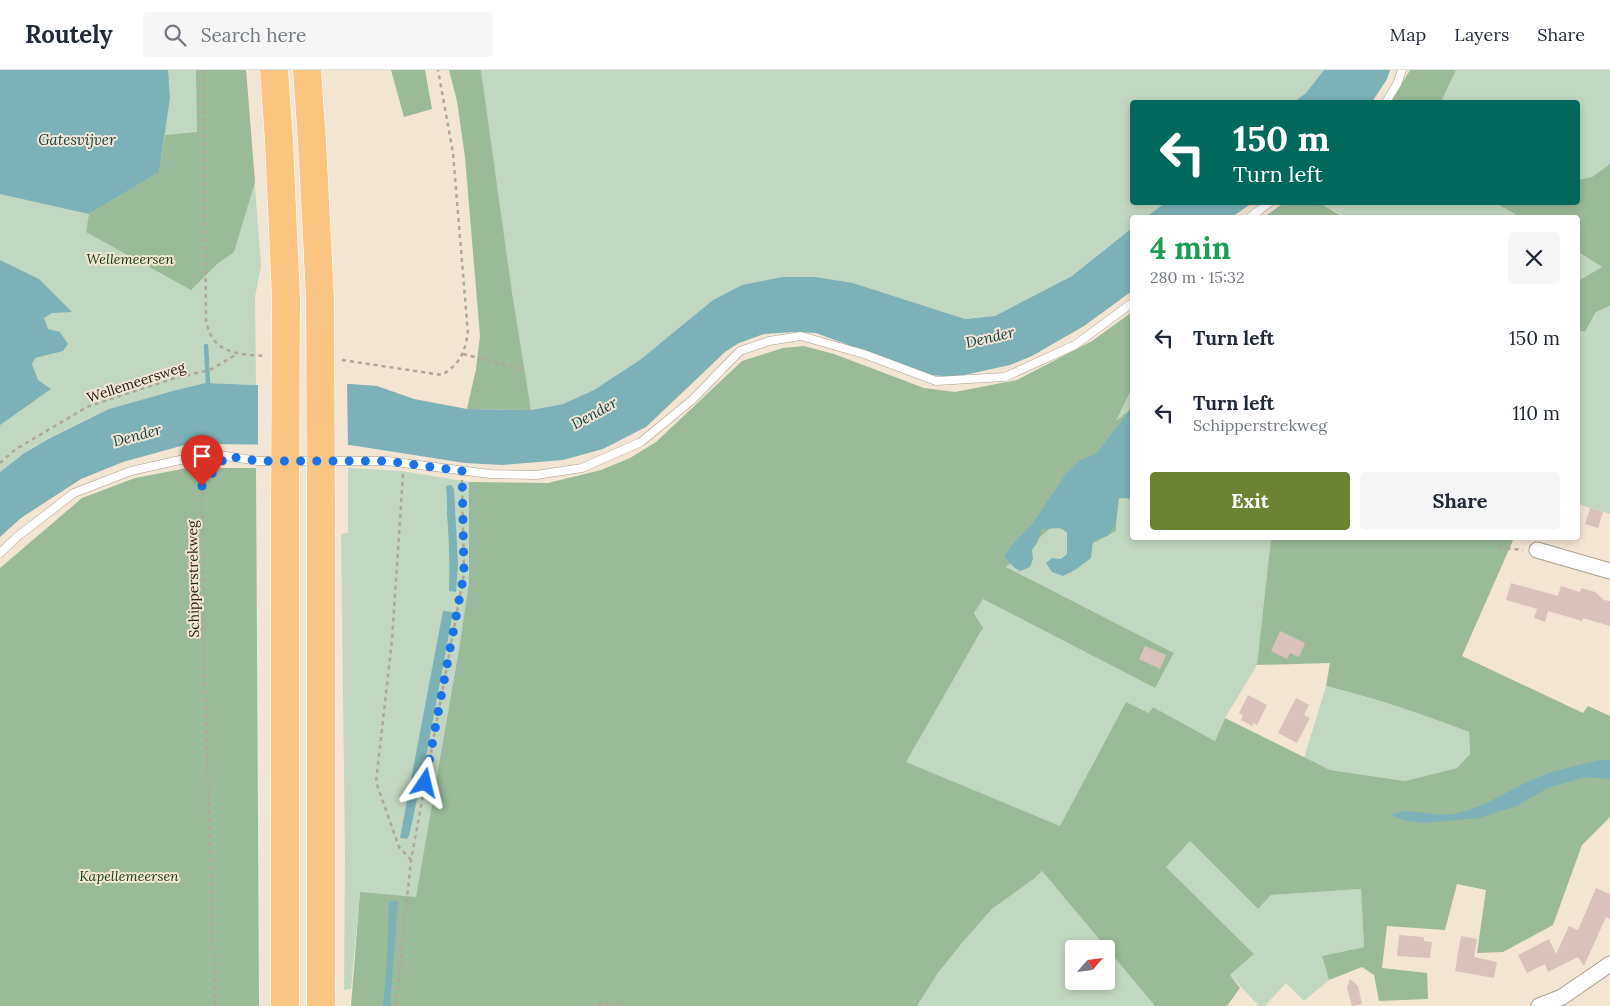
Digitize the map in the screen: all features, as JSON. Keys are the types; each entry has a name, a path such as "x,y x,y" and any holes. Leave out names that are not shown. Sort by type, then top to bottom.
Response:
{"highway":[{"path":"274,70 286,299 285,1006"},
{"path":"307,70 320,298 321,1006"}],"street":[{"path":"1537,550 1610,571"},
{"path":"1539,1006 1562,997 1610,964"}],"lane":[{"path":"1387,100 1402,70"},
{"path":"1253,215 1266,205"},
{"path":"0,553 18,536 74,493 131,470 198,456 226,456 258,461 387,461 462,471 536,475 582,468 641,442 692,400 740,352 769,341 801,336 864,354 936,381 1005,377 1075,345 1130,304"}],"path":[{"path":"204,70 206,323 212,339 225,349 254,355"},
{"path":"348,360 442,375 454,367 463,354 468,334 453,153 438,70"},
{"path":"210,370 238,353"},
{"path":"463,354 525,370"},
{"name":"Wellemeersweg","path":"0,463 16,449 87,407 205,371"},
{"name":"Schipperstrekweg","path":"215,1006 204,650 202,486 226,456"},
{"path":"403,464 392,640 376,782 399,847 411,860"},
{"path":"401,1006 396,1005 411,860 464,574 462,471"},
{"path":"1499,540 1501,548 1537,550"},
{"path":"589,1006 619,1002 625,1006"}],"green space":[{"name":"Wellemeersen","path":"0,70 246,70 261,266 255,297 256,385 205,383 109,409 47,439 23,454 0,472"},
{"path":"196,70 246,70 255,182 234,252 217,264 191,290 86,232 89,214 159,172 165,135 197,132"},
{"path":"391,70 425,70 432,109 404,117"},
{"path":"449,70 481,70 512,292 531,410 467,409 476,369 480,336 465,157 457,101"},
{"path":"481,70 1324,70 1306,93 1297,100 1130,100 1130,205 1162,205 1149,215 1130,215 1130,230 1072,276 995,316 965,319 853,283 782,277 742,285 713,300 640,361 594,390 563,404 531,410 512,292"},
{"path":"1410,70 1456,70 1442,100 1392,100"},
{"path":"1456,70 1610,70 1610,164 1592,177 1580,180 1580,100 1442,100"},
{"path":"1610,164 1610,306 1596,312 1585,332 1580,331 1580,280 1602,267 1580,253 1580,215 1516,215 1499,205 1580,205 1580,180 1592,177"},
{"path":"1281,205 1323,205 1340,215 1267,215"},
{"path":"1324,205 1499,205 1516,215 1342,215"},
{"path":"1580,253 1602,267 1580,280"},
{"path":"1610,306 1610,514 1580,505 1580,331 1585,332 1596,312"},
{"path":"1130,313 1130,392 1116,421 1130,410 1130,499 1117,498 1116,531 1090,545 1054,525 1006,567 1174,653 1155,688 983,599 974,613 983,628 906,762 1060,826 1126,702 1149,713 1153,707 1215,741 1225,718 1330,770 1405,781 1457,768 1470,754 1469,732 1398,707 1326,686 1330,663 1257,665 1271,540 1513,540 1462,656 1583,713 1588,706 1610,716 1610,817 1582,845 1553,925 1503,952 1477,953 1486,890 1457,884 1445,930 1387,926 1382,968 1427,973 1428,999 1379,1001 1374,975 1362,967 1329,980 1322,956 1364,947 1361,889 1271,895 1258,909 1190,841 1166,867 1254,954 1230,975 1240,988 1227,1006 1155,1006 1115,958 1115,940 1100,940 1042,871 992,909 938,973 917,1006 351,1006 360,892 416,897 469,582 469,482 548,483 601,470 630,458 656,442 742,361 783,348 804,346 834,354 924,388 955,392 1017,380 1092,341"},
{"path":"1130,392 1130,410 1115,422"},
{"name":"Kapellemeersen","path":"187,468 256,468 259,1006 0,1006 0,568 82,498 135,478"},
{"path":"348,468 402,471 469,482 469,582 416,898 360,893 351,989 344,990 345,855 341,534 348,533"},
{"path":"1117,498 1130,499 1130,540 1271,540 1257,665 1225,718 1215,741 1153,707 1149,713 1126,702 1061,827 905,762 983,629 974,613 983,598 1155,688 1174,653 1006,567 1054,525"},
{"path":"1326,686 1398,707 1469,732 1470,754 1457,768 1405,781 1330,770 1304,758"},
{"path":"1190,841 1258,909 1270,895 1361,889 1364,947 1322,956 1329,980 1304,1001 1286,983 1265,1006 1259,1006 1230,975 1254,954 1165,866"},
{"path":"1042,871 1100,940 1065,940 1065,990 1115,990 1115,958 1155,1006 917,1006 938,973 992,909"}],"water":[{"name":"Gatesvijver","path":"0,70 168,70 170,98 159,172 89,214 0,194"},
{"path":"1324,70 1390,70 1387,79 1373,100 1297,100 1306,93"},
{"path":"1162,205 1249,205 1235,215 1149,215"},
{"name":"Dender","path":"1130,230 1130,292 1084,326 1032,356 1010,365 955,377 930,375 816,333 764,334 739,343 725,352 646,427 603,449 563,460 502,465 465,463 350,445 188,444 123,462 81,479 21,518 0,537 0,472 23,454 48,439 109,409 205,383 256,385 351,384 377,386 414,399 467,409 531,410 563,404 594,390 640,360 713,300 742,285 782,277 815,277 853,283 965,319 995,316 1072,276"},
{"path":"0,260 39,279 72,312 52,313 44,318 48,329 60,332 68,344 63,351 35,358 32,364 38,380 51,389 0,425"},
{"path":"1130,411 1130,498 1119,498 1116,523 1109,535 1093,541 1091,558 1063,576 1052,572 1046,563 1052,558 1061,559 1067,554 1067,532 1062,528 1042,529 1037,543 1032,550 1033,559 1030,567 1020,571 1015,568 1004,557 1012,545 1033,523 1066,474 1080,460 1096,454"},
{"path":"451,485 454,489 458,564 456,592 449,591 446,486"},
{"path":"443,611 453,612 425,763 409,836 407,839 400,838"},
{"path":"1600,760 1610,760 1610,779 1584,777 1546,789 1517,806 1479,818 1424,823 1407,821 1392,815 1398,812 1413,811 1446,815 1476,808 1541,776"},
{"path":"389,901 398,901 390,1006 383,1006 387,957"}],"pier":[{"path":"347,382 348,447 258,447 258,383"}],"building":[{"path":"1590,508 1603,512 1598,528 1585,524"},
{"path":"1511,583 1558,596 1561,586 1580,592 1582,588 1595,592 1604,600 1610,601 1610,626 1583,618 1582,621 1548,611 1545,622 1534,618 1537,609 1506,600"},
{"path":"1280,631 1305,643 1299,657 1290,653 1287,659 1271,651"},
{"path":"1145,646 1166,655 1160,669 1139,659"},
{"path":"1248,695 1267,705 1257,725 1254,723 1252,726 1241,720 1243,715 1239,713"},
{"path":"1296,698 1309,705 1304,715 1310,718 1297,743 1278,733"},
{"path":"1596,888 1610,894 1610,919 1606,917 1584,966 1578,957 1548,972 1545,964 1527,973 1518,955 1549,939 1556,954 1569,926 1578,930"},
{"path":"1399,935 1424,937 1424,941 1432,942 1430,958 1397,956"},
{"path":"1461,936 1477,939 1474,957 1497,962 1494,978 1455,971"},
{"path":"1350,979 1358,986 1362,1004 1352,1006 1347,988"}],"waterway":[{"path":"206,346 208,383"}],"route":[{"path":"202,486 226,456 258,461 387,461 462,471 464,574 425,783"}]}
